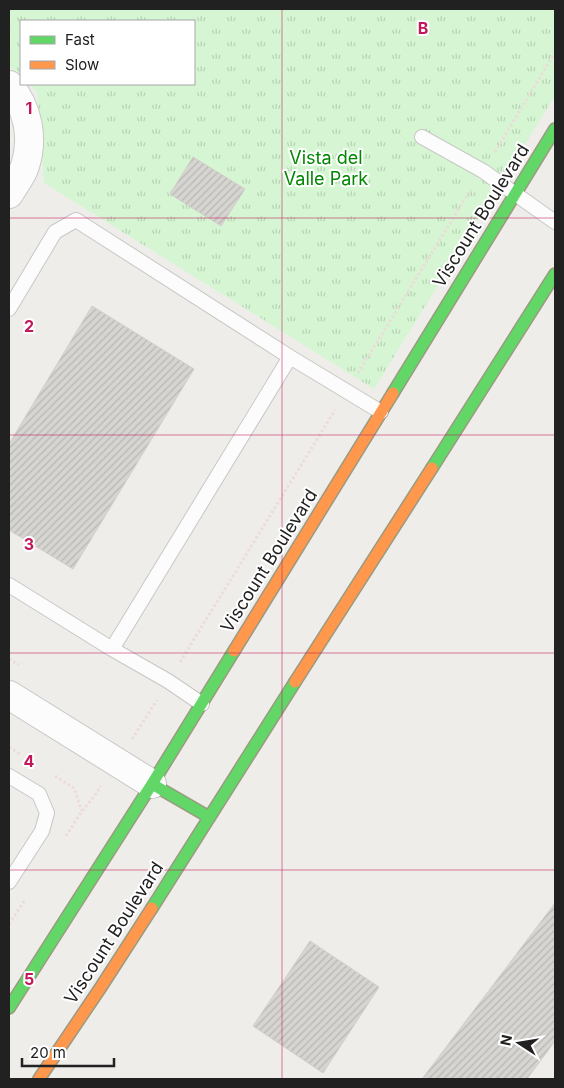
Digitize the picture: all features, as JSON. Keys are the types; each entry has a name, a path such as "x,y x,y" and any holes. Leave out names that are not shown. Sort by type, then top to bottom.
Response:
{"main road":[{"name":"Viscount Boulevard","path":"9,1008 202,704 555,129"},
{"name":"Viscount Boulevard","path":"39,1079 101,987 555,274"},
{"path":"152,784 209,817"}],"street":[{"path":"9,85 23,106 29,129 30,145 24,168 9,194"},
{"path":"9,695 152,784"}],"lane":[{"path":"422,138 482,171 555,222"},
{"path":"9,308 55,232 76,220 381,412"},
{"path":"112,649 290,356"},
{"path":"9,586 202,704"},
{"path":"9,776 39,794 47,813 42,831 9,882"}],"path":[{"path":"61,843 135,736 555,52"},
{"path":"9,924 24,900"}],"green space":[{"name":"Vista del Valle Park","path":"9,9 555,9 555,96 374,389 44,183 37,92 29,85 195,85 195,20 20,20 20,76 9,66"}],"building":[{"path":"193,157 245,189 221,226 170,194"},
{"path":"92,306 194,369 73,569 9,530 9,444"},
{"path":"555,903 555,1041 527,1079 422,1079"},
{"path":"310,941 379,987 323,1073 253,1026"}],"traffic: fast":[{"path":"393,393 555,129"},
{"path":"432,468 555,274"},
{"path":"9,1008 152,784 234,651"},
{"path":"152,908 295,682"},
{"path":"152,784 209,817"}],"traffic: slow":[{"path":"234,651 393,393"},
{"path":"295,682 432,468"},
{"path":"39,1079 152,908"}]}
